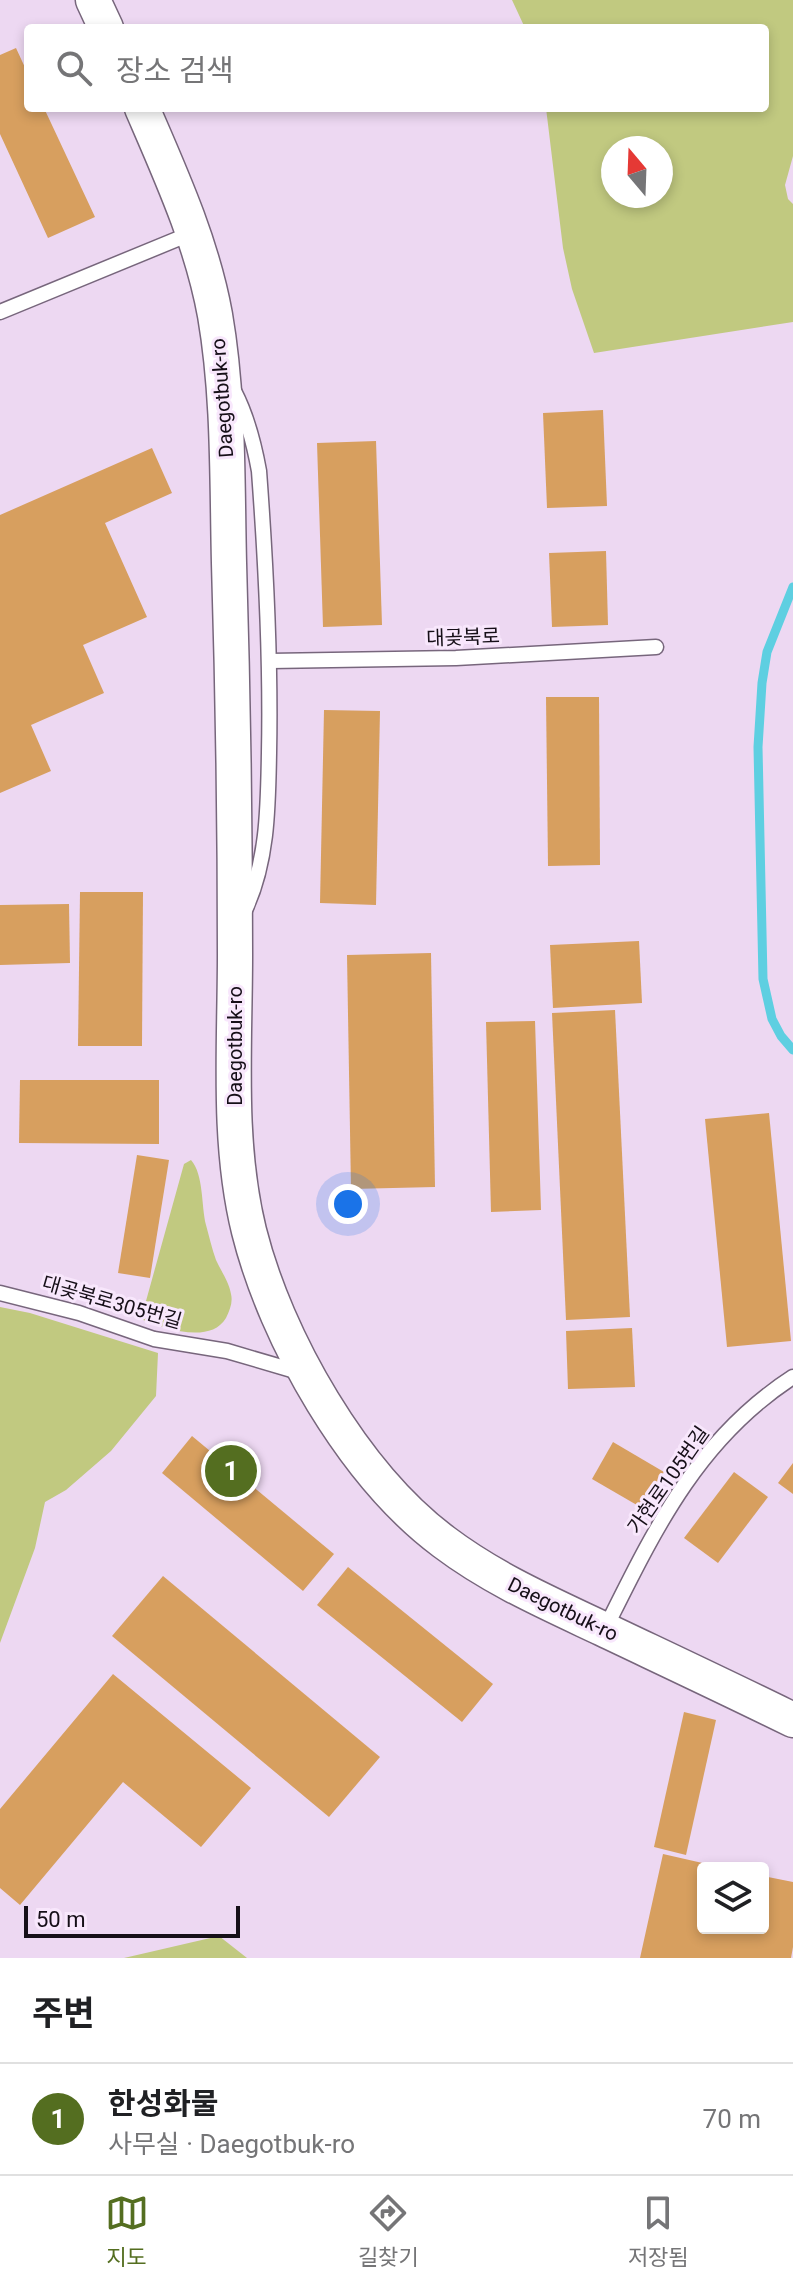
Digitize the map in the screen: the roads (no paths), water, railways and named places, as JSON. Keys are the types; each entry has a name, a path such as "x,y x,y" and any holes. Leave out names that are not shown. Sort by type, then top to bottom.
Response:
{"street":[{"path":"93,0 104,24"},
{"name":"Daegotbuk-ro","path":"144,112 179,191 192,232 214,312 225,402 235,774 235,1138 249,1228 269,1296 306,1374 352,1445 381,1480 442,1541 506,1583 793,1720"}],"lane":[{"path":"0,312 192,232"},
{"path":"221,365 244,409 259,471 270,661 268,795 263,857 254,891 235,932"},
{"name":"대곶북로","path":"270,661 456,658 656,647"},
{"name":"대곶북로305번길","path":"0,1293 79,1313 154,1339 227,1351 306,1374"},
{"name":"가현로105번길","path":"605,1630 655,1528 698,1466 735,1421 793,1377"}],"waterway":[{"path":"793,587 767,652 758,747 763,979 772,1019 793,1050"}],"place":[{"name":"한성화물","path":"231,1471"}]}
